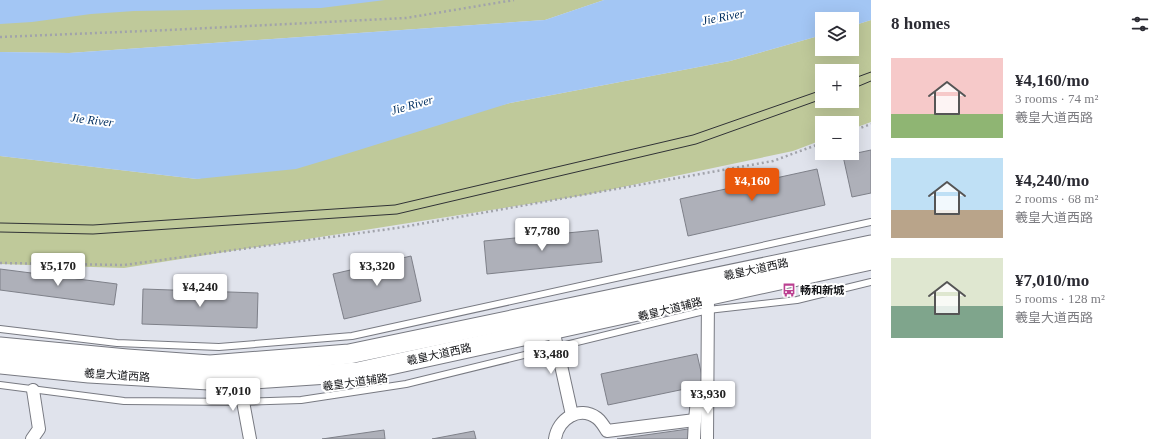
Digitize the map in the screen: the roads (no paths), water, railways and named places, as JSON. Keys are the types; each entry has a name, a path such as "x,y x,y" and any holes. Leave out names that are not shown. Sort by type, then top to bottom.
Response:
{"main road":[{"name":"羲皇大道西路","path":"0,347 210,365 349,354 871,245"},
{"name":"羲皇大道西路","path":"0,364 89,373 226,381 358,372 555,338 708,303 871,260"}],"street":[{"path":"707,439 708,303"},
{"path":"555,338 572,415"},
{"path":"239,380 250,439"},
{"path":"694,439 698,389"},
{"path":"32,439 39,429 33,390"},
{"path":"555,439 556,432 565,419 580,413 593,416 607,430 695,420"}],"lane":[{"path":"0,329 117,343 219,346 352,336 871,222"},
{"name":"羲皇大道辅路","path":"708,303 797,300 871,282"},
{"name":"羲皇大道辅路","path":"0,385 124,401 243,402 301,400 406,384 555,338"}],"water":[{"path":"0,0 385,0 321,8 134,11 0,24"},
{"name":"Jie River","path":"604,0 871,0 871,20 859,24 859,12 815,12 815,37 730,61 510,103 296,169 197,179 0,156 0,52 69,53 545,20"}],"tram line":[{"path":"859,76 871,72"},
{"path":"859,86 871,81"},
{"path":"0,223 93,225 395,205 693,135 815,92"},
{"path":"0,232 93,234 397,214 696,144 815,102"}],"place":[{"name":"畅和新城","path":"789,290"}]}
